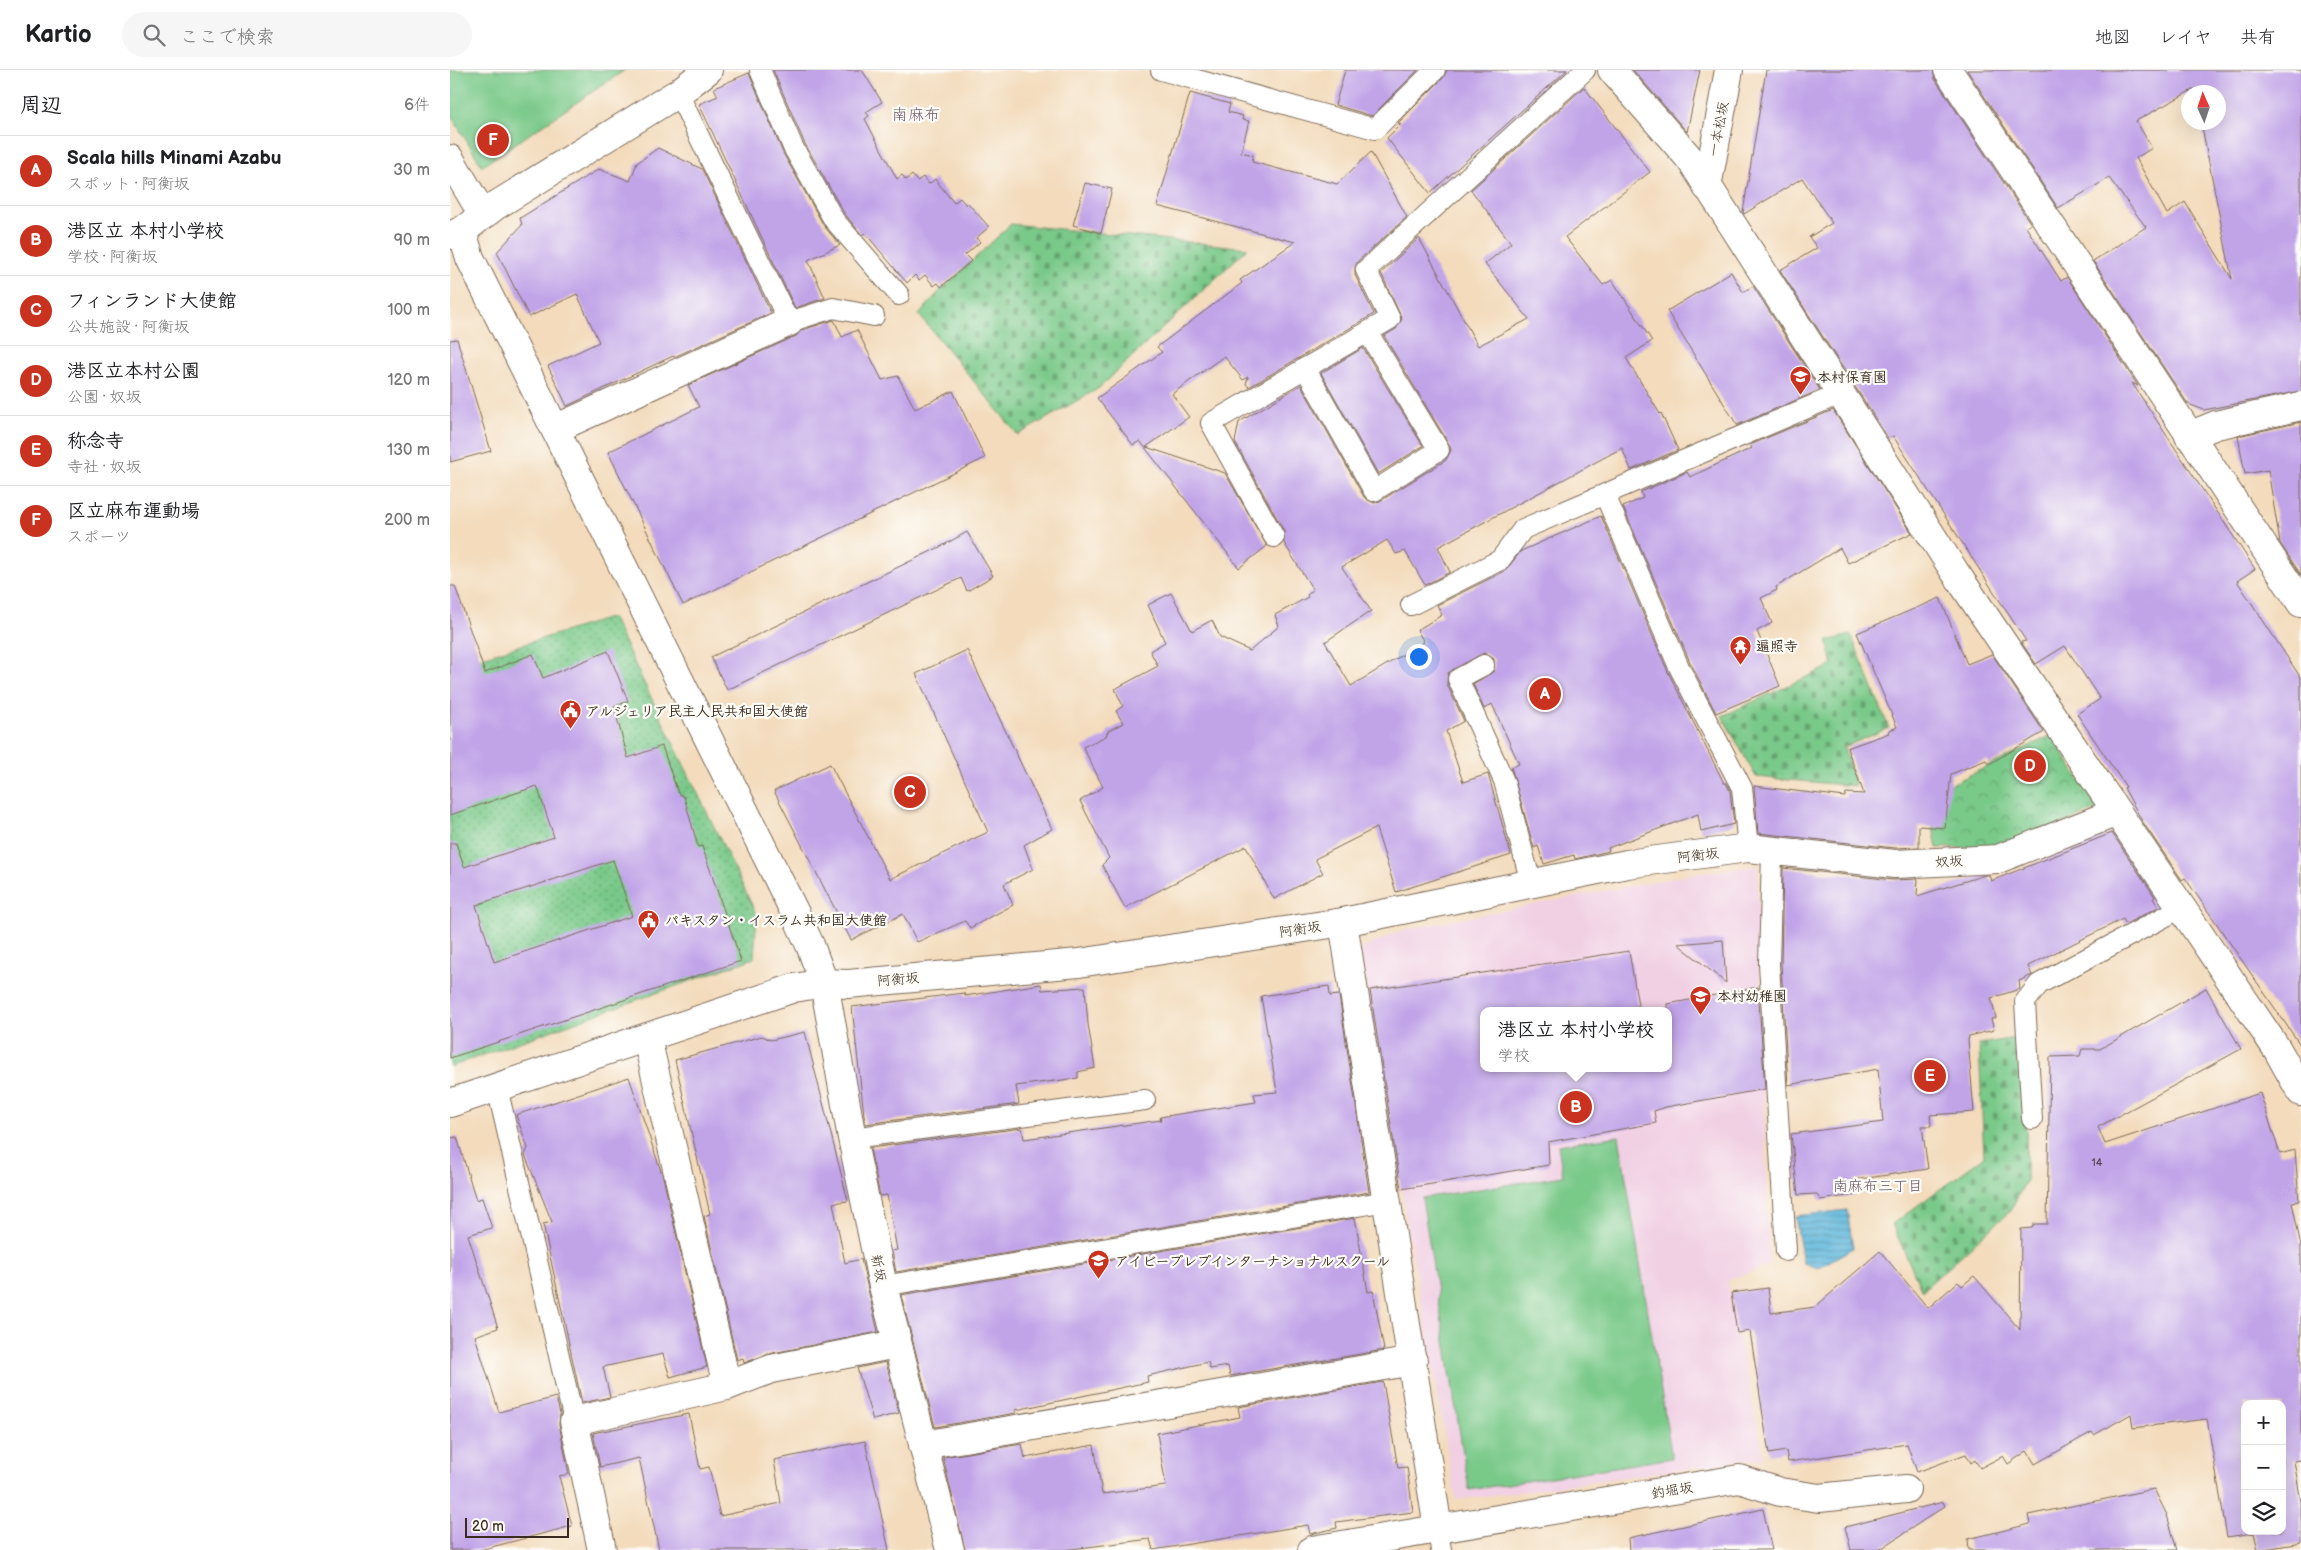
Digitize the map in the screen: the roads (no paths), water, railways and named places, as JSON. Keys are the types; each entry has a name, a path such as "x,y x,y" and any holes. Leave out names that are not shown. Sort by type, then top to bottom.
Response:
{"street":[{"path":"465,227 678,93 708,70"},
{"path":"1612,70 1691,160 1960,580 2277,1049 2301,1092"},
{"name":"一本松坂","path":"1707,187 1729,70"},
{"path":"1948,70 2189,436 2301,602"},
{"name":"新坂","path":"450,159 470,258 804,931 824,983 852,1138 883,1286 896,1344 950,1550"},
{"path":"555,429 788,322"},
{"path":"2189,436 2216,425 2301,406"},
{"name":"奴坂","path":"1760,850 1895,864 1998,859 2118,812"},
{"name":"阿衡坂","path":"450,1103 794,988 824,983 848,984 1079,963 1344,922 1627,864 1760,850"},
{"path":"1344,922 1439,1539"},
{"path":"647,1038 726,1386"},
{"path":"602,1550 574,1421 726,1386 771,1369 896,1344"},
{"path":"922,1445 1413,1361"},
{"name":"釣堀坂","path":"1312,1550 1439,1539 1739,1479 1780,1492 1819,1498 1906,1489"}],"lane":[{"path":"760,70 794,147 834,220 899,294"},
{"path":"1161,70 1375,129 1435,70"},
{"path":"1274,537 1211,423 1390,319 1366,270 1584,70"},
{"path":"678,93 788,322 833,308 874,316"},
{"path":"1305,368 1374,491 1439,450 1368,333"},
{"path":"1411,605 1500,560 1523,529 1840,394"},
{"path":"1605,495 1679,667 1742,788 1760,850 1769,964 1786,1251"},
{"path":"1484,665 1458,679 1504,781 1531,883"},
{"path":"2032,1119 2025,1002 2039,984 2181,908"},
{"path":"497,1087 574,1421"},
{"path":"852,1138 1145,1100"},
{"path":"883,1286 1387,1201"}],"water":[{"path":"1847,1210 1853,1248 1818,1268 1803,1263 1795,1216"}],"place":[{"name":"区立麻布運動場","path":"493,140"},
{"name":"本村保育園","path":"1801,396"},
{"name":"遍照寺","path":"1740,665"},
{"name":"Scala hills Minami Azabu","path":"1545,694"},
{"name":"アルジェリア民主人民共和国大使館","path":"570,730"},
{"name":"港区立本村公園","path":"2030,766"},
{"name":"フィンランド大使館","path":"910,792"},
{"name":"パキスタン・イスラム共和国大使館","path":"649,939"},
{"name":"本村幼稚園","path":"1701,1015"},
{"name":"称念寺","path":"1930,1076"},
{"name":"港区立 本村小学校","path":"1576,1107"},
{"name":"アイビープレプインターナショナルスクール","path":"1099,1280"}],"district":[{"name":"南麻布","path":"916,114"},
{"name":"南麻布三丁目","path":"1878,1186"}]}
